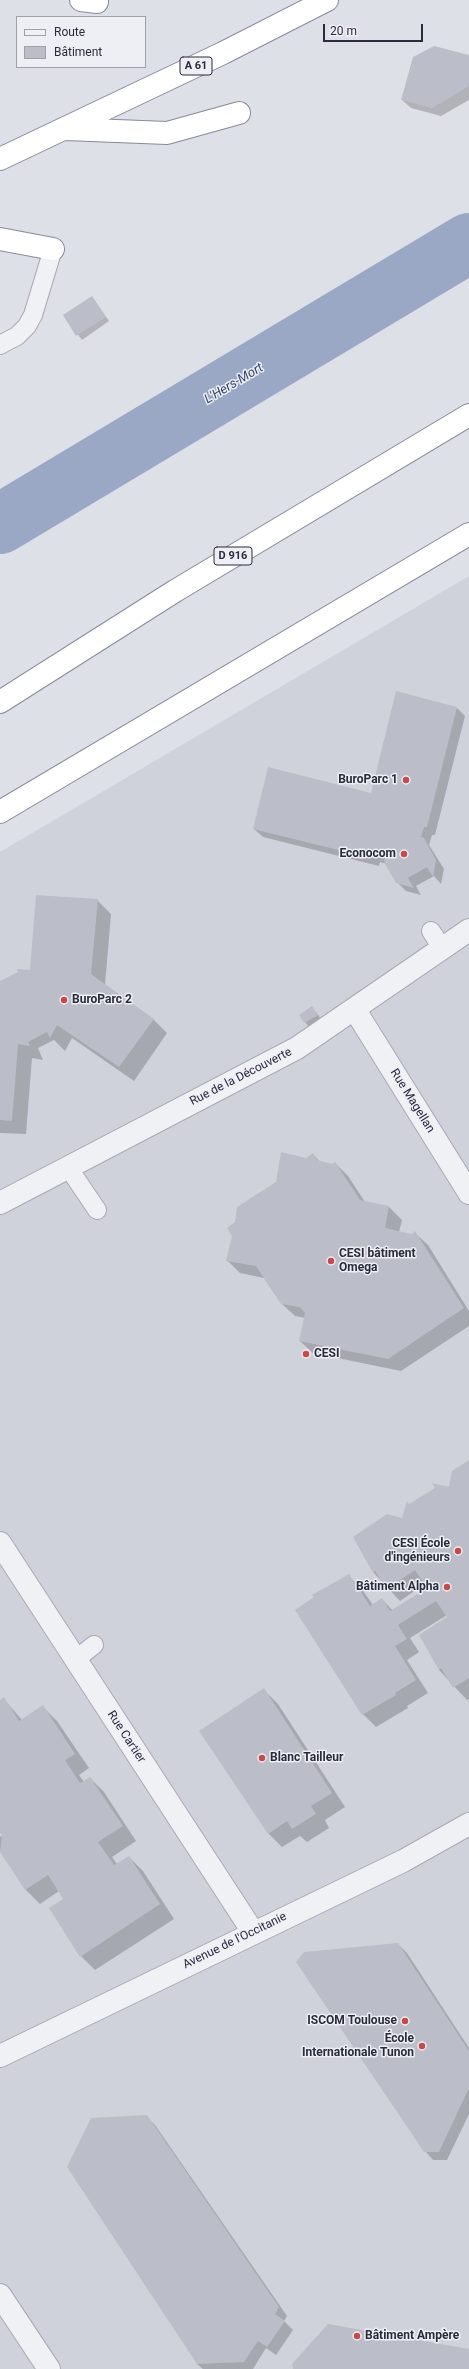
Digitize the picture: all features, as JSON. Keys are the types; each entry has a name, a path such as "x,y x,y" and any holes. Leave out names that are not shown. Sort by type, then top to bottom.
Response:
{"highway":[{"name":"A 61","path":"0,159 223,53 326,0"},
{"path":"63,128 167,133 240,112"},
{"path":"0,239 52,249"},
{"name":"D 916","path":"0,702 176,590 469,415"},
{"path":"0,812 469,534"}],"street":[{"name":"Rue de la Découverte","path":"0,1203 298,1048 355,1010 437,939 469,930"},
{"name":"Rue Magellan","path":"355,1010 469,1193"},
{"name":"Rue Cartier","path":"0,1543 253,1932"},
{"name":"Avenue de l'Occitanie","path":"0,2056 253,1932 415,1855 469,1824"},
{"path":"0,2295 49,2369"}],"lane":[{"path":"0,345 17,336 27,326 34,315 52,249"},
{"path":"68,1167 97,1210"},
{"path":"76,1659 94,1645"}],"shaded area":[{"path":"469,576 469,2369 0,2369 0,852"}],"building":[{"path":"434,46 469,55 469,86 432,108 401,100 413,57"},
{"path":"92,296 106,317 76,336 63,315"},
{"name":"BuroParc 1","path":"396,691 457,707 427,827 424,827 421,837 424,838 436,860 433,877 427,867 408,878 414,888 396,883 384,862 385,857 372,855 371,858 253,829 268,767 371,793"},
{"name":"BuroParc 2","path":"36,895 98,899 91,974 154,1019 119,1067 57,1025 50,1038 47,1032 28,1042 30,1046 18,1044 12,1121 0,1120 0,981 18,972 17,969 30,970"},
{"path":"312,1006 318,1015 304,1023 299,1015"},
{"path":"281,1152 306,1158 313,1153 317,1160 332,1164 335,1162 360,1200 389,1206 385,1228 412,1234 415,1231 464,1308 388,1359 299,1341 305,1313 300,1307 281,1304 256,1266 226,1261 232,1236 227,1228 235,1222 237,1207 276,1182"},
{"name":"Bâtiment Alpha","path":"469,1460 469,1678 453,1688 441,1668 439,1670 419,1635 447,1617 436,1601 398,1625 407,1639 395,1646 416,1680 395,1693 396,1695 362,1715 295,1610 314,1597 312,1595 349,1574 370,1606 382,1598 390,1611 427,1588 415,1570 387,1589 375,1571 373,1573 353,1537 387,1514 402,1518 407,1501 409,1504 435,1488 432,1483 449,1487 452,1471"},
{"name":"Blanc Tailleur","path":"264,1688 332,1793 311,1806 316,1814 292,1829 287,1821 268,1834 199,1731"},
{"path":"4,1697 19,1721 43,1705 75,1754 65,1760 80,1783 90,1777 123,1826 98,1842 114,1865 129,1856 160,1904 80,1957 49,1908 63,1899 48,1875 25,1890 0,1852 2,1835 0,1833 0,1700"},
{"path":"398,1943 469,2051 469,2088 439,2152 424,2152 296,1962 304,1952"},
{"path":"147,2115 279,2307 275,2314 285,2321 267,2347 258,2341 244,2362 197,2364 67,2167 91,2118"},
{"name":"Bâtiment Ampère","path":"328,2324 469,2349 469,2369 293,2369 292,2364"}],"waterway":[{"name":"L'Hers-Mort","path":"0,524 469,243"}],"place":[{"name":"BuroParc 1","path":"406,780"},
{"name":"Econocom","path":"404,854"},
{"name":"BuroParc 2","path":"64,1000"},
{"name":"CESI bâtiment Omega","path":"331,1261"},
{"name":"CESI","path":"306,1354"},
{"name":"CESI École d'ingénieurs","path":"458,1551"},
{"name":"Bâtiment Alpha","path":"447,1587"},
{"name":"Blanc Tailleur","path":"262,1758"},
{"name":"ISCOM Toulouse","path":"405,2021"},
{"name":"École Internationale Tunon","path":"422,2046"},
{"name":"Bâtiment Ampère","path":"357,2336"}]}
